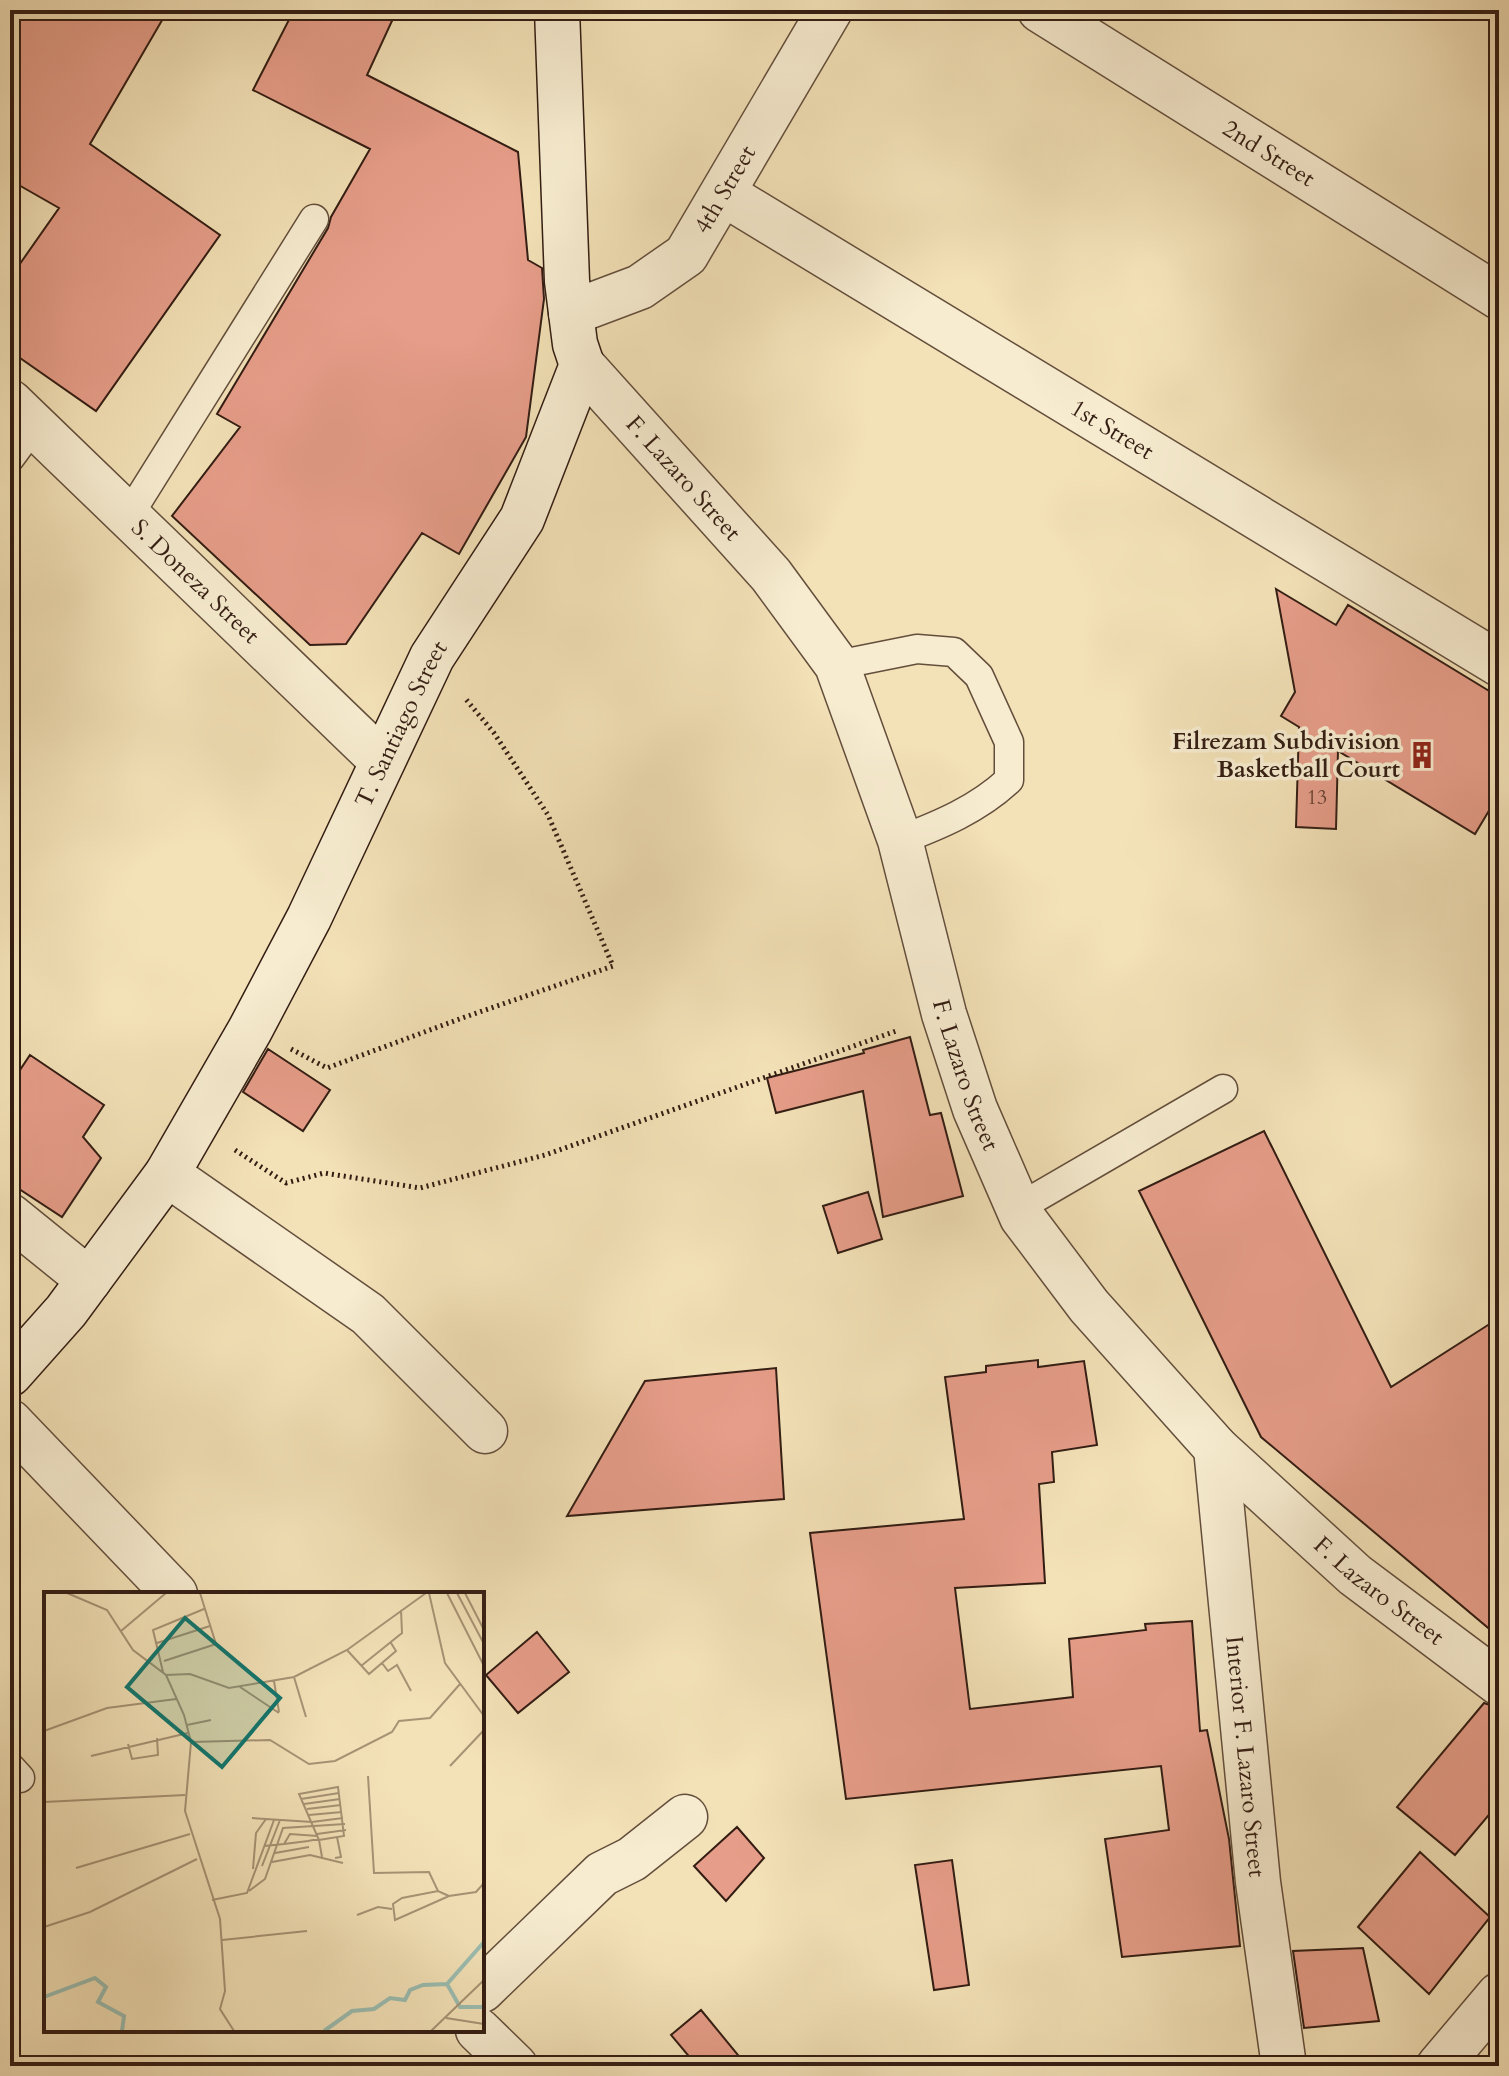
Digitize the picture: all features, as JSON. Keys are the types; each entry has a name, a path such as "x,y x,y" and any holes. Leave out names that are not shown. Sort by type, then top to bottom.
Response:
{"street":[{"path":"557,10 567,281 575,344 582,365"},
{"name":"4th Street","path":"571,313 640,287 686,255 830,10"},
{"name":"2nd Street","path":"1040,10 1499,297"},
{"name":"1st Street","path":"724,194 1499,664"},
{"name":"T. Santiago Street","path":"10,1374 66,1311 167,1174 250,1030 309,918 432,657 522,519 582,365"},
{"name":"F. Lazaro Street","path":"582,365 771,575 837,665 900,840 944,1014 975,1109 1018,1208 1089,1306 1216,1448 1355,1575 1499,1683"},
{"name":"S. Doneza Street","path":"18,428 129,515 381,760"},
{"path":"167,1174 368,1314 485,1431"},
{"path":"10,1216 89,1280"},
{"path":"10,1422 173,1592"},
{"name":"Interior F. Lazaro Street","path":"1216,1448 1258,1882 1284,2066"},
{"path":"484,1988 606,1870 632,1859 685,1817"},
{"path":"1439,2066 1499,1995"},
{"path":"480,2032 515,2066"}],"lane":[{"path":"129,515 314,219"},
{"path":"837,665 917,649 954,652 979,676 1009,742 1009,780 987,800 938,826 900,840"},
{"path":"1018,1208 1223,1089"}],"path":[{"path":"250,1030 327,1068 613,966 548,815 494,733 432,657"},
{"path":"194,1123 286,1183 324,1173 420,1188 545,1155 944,1014"}],"building":[{"path":"10,10 168,10 90,144 220,235 96,411 10,351 10,278 59,208 10,180"},
{"path":"294,10 397,10 367,75 518,152 528,260 542,268 544,299 526,437 459,554 422,533 346,644 310,645 172,516 240,427 217,414 328,228 331,217 370,149 253,90"},
{"name":"Filrezam Subdivision Basketball Court","path":"1276,589 1336,625 1348,605 1499,697 1499,794 1475,834 1338,751 1336,829 1296,827 1299,727 1281,716 1295,692"},
{"path":"910,1037 930,1115 941,1113 963,1196 883,1217 863,1091 776,1113 767,1078 864,1053 863,1050"},
{"path":"268,1049 330,1090 303,1131 243,1092"},
{"path":"30,1055 104,1105 83,1137 101,1158 62,1217 10,1183 10,1085"},
{"path":"1264,1131 1391,1387 1499,1318 1499,1637 1261,1437 1139,1191"},
{"path":"868,1192 882,1239 838,1253 823,1206"},
{"path":"1038,1360 1038,1367 1084,1361 1097,1445 1052,1452 1054,1482 1039,1484 1045,1583 955,1588 970,1709 1073,1697 1069,1639 1146,1630 1145,1624 1192,1621 1200,1731 1207,1730 1229,1839 1240,1946 1122,1957 1105,1839 1169,1830 1161,1766 846,1799 810,1533 964,1519 945,1377 986,1372 986,1366"},
{"path":"776,1368 784,1499 567,1516 645,1381"},
{"path":"537,1632 569,1672 518,1713 486,1675"},
{"path":"1484,1703 1499,1708 1499,1803 1455,1855 1397,1807"},
{"path":"737,1827 764,1858 726,1901 694,1866"},
{"path":"1420,1852 1490,1917 1429,1994 1358,1927"},
{"path":"952,1860 969,1985 934,1990 915,1865"},
{"path":"1363,1948 1379,2021 1304,2028 1293,1951"},
{"path":"701,2010 747,2066 697,2066 671,2035"}],"place":[{"name":"Filrezam Subdivision Basketball Court","path":"1422,755"}]}
